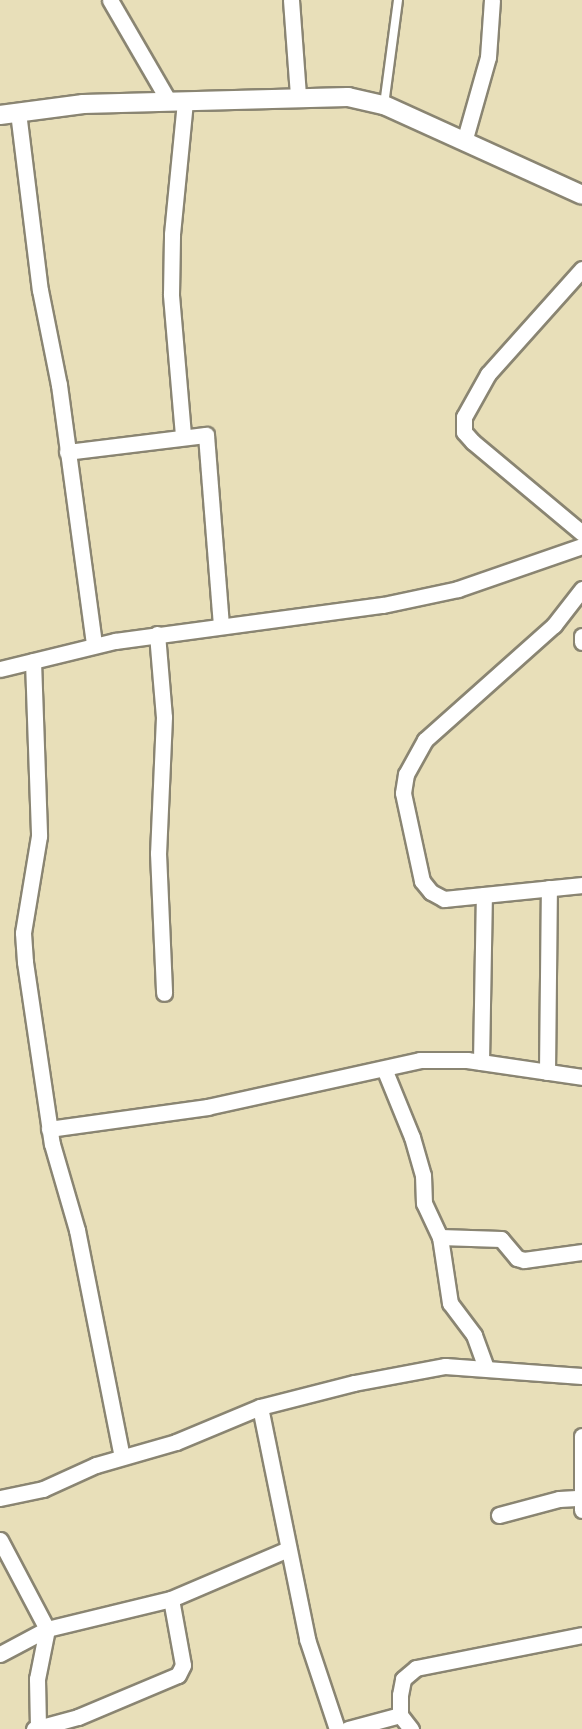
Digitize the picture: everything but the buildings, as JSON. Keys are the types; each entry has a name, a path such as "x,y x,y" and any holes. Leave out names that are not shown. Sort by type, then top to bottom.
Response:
{"street":[{"path":"110,0 177,101 171,294 183,435"},
{"path":"291,0 298,96"},
{"path":"464,141 488,57 492,0"},
{"path":"94,645 67,452 9,113 177,101 298,96 348,97 384,105 582,195"},
{"path":"582,269 488,374 464,417 464,432 472,442 582,533"},
{"path":"67,452 183,435 206,435 221,624"},
{"path":"0,669 94,645 157,634 383,605 458,589 582,546"},
{"path":"582,589 554,625 425,740 406,774 403,793 422,881 430,892 444,899 582,885"},
{"path":"157,634 164,717 158,853 164,993"},
{"path":"582,636 582,642"},
{"path":"33,661 39,836 23,933 38,1069 49,1129 77,1230 122,1458"},
{"path":"547,1072 549,888"},
{"path":"481,1062 484,895"},
{"path":"49,1129 207,1107 385,1071 420,1060 481,1062 582,1077"},
{"path":"385,1071 417,1156 424,1203 440,1237 450,1304 474,1335 486,1368"},
{"path":"440,1237 501,1239 517,1258 524,1260 582,1252"},
{"path":"0,1497 43,1488 122,1458 176,1443 260,1407 313,1392 445,1366 582,1376"},
{"path":"260,1407 307,1639 337,1729"},
{"path":"498,1515 559,1500 582,1504 582,1436"},
{"path":"0,1540 47,1629 38,1679 37,1728 78,1718 178,1675 183,1665 171,1599"},
{"path":"0,1654 47,1629 171,1599 288,1549"},
{"path":"411,1729 400,1715 403,1679 416,1668 582,1635"},
{"path":"348,1729 400,1715"}],"lane":[{"path":"384,105 398,0"}]}
